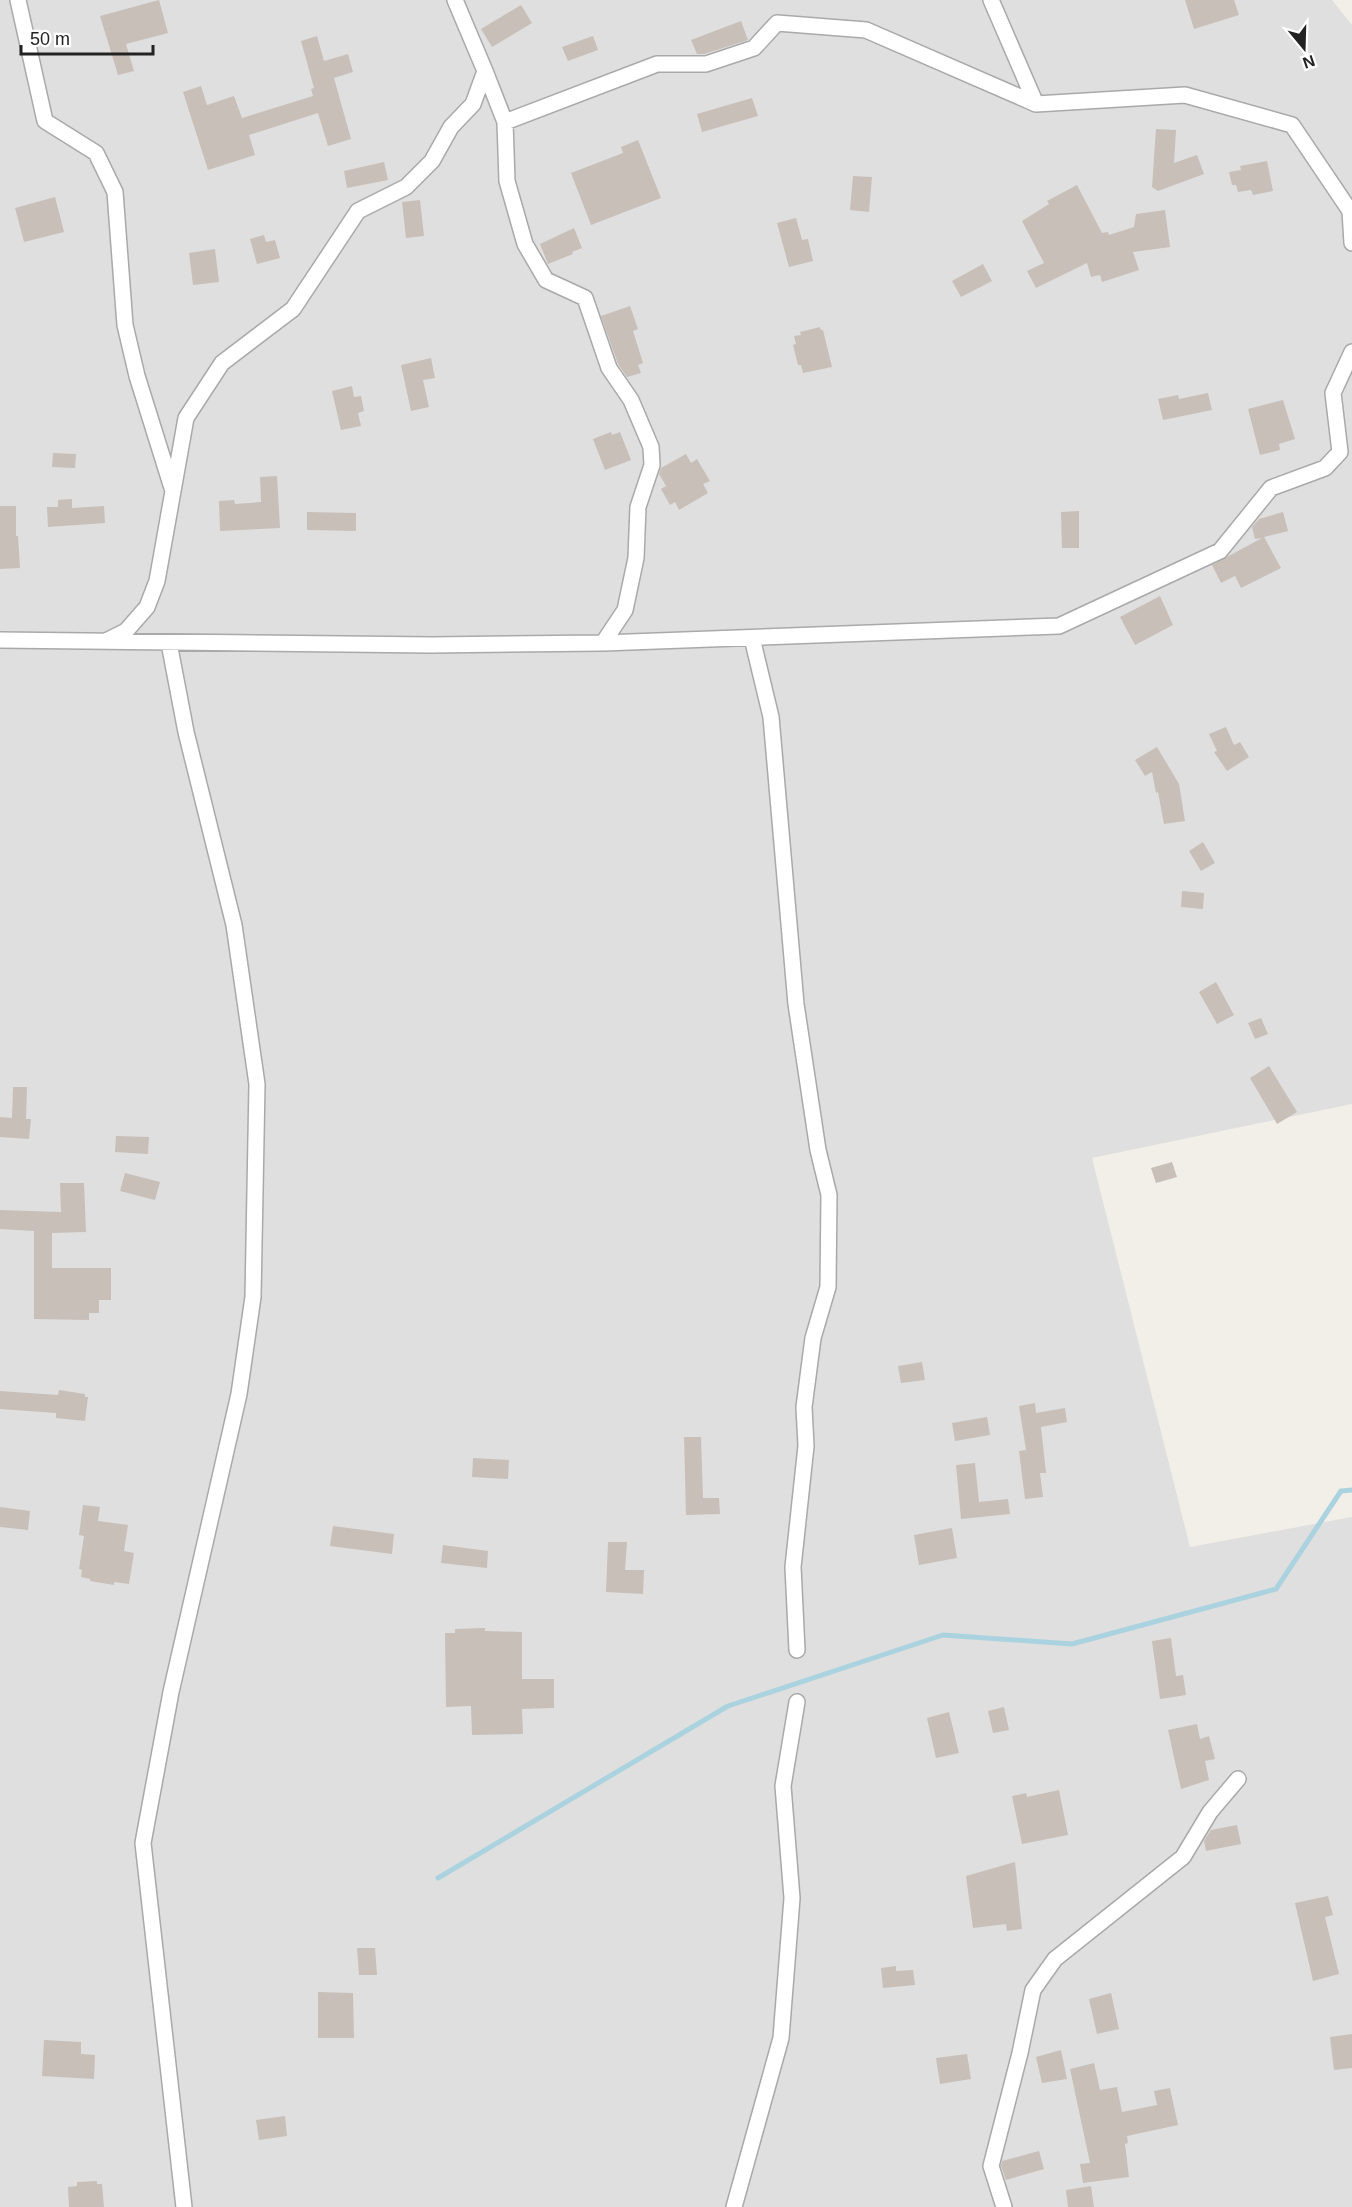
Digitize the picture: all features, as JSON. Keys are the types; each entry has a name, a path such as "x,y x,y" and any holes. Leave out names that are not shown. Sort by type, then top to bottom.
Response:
{"street":[{"path":"18,0 45,121 96,153 116,192 125,325 137,376 173,489"},
{"path":"455,0 505,122 507,181 525,244 546,280 585,298 609,368 631,400 651,447 652,465 639,507 636,558 625,610 603,643"},
{"path":"991,0 1036,104"},
{"path":"505,122 657,64 706,64 754,48 777,23 866,30 1036,104 1185,95 1292,125 1350,211 1352,243"},
{"path":"106,642 126,631 147,607 157,580 186,418 222,363 293,309 358,211 406,187 432,160 451,127 473,104 485,71"},
{"path":"0,640 432,645 603,643 1059,626 1220,551 1271,488 1325,468 1340,452 1333,393 1352,352"},
{"path":"752,638 771,717 796,1004 818,1150 829,1195 828,1287 813,1338 804,1407 806,1446 793,1567 797,1650"},
{"path":"169,643 186,732 234,925 257,1084 253,1297 239,1394 171,1692 143,1843 184,2207"},
{"path":"734,2207 781,2038 792,1898 783,1786 797,1702"},
{"path":"1004,2207 991,2166 1020,2054 1033,1990 1055,1959 1183,1857 1210,1812 1238,1779"}],"shaded area":[{"path":"0,0 1332,0 1352,25 1352,1104 1092,1158 1190,1547 1352,1517 1352,2207 0,2207"}],"building":[{"path":"159,0 168,33 126,44 134,71 118,75 100,16"},
{"path":"1185,0 1234,0 1239,15 1194,29"},
{"path":"521,5 532,23 492,47 481,29"},
{"path":"741,21 748,40 704,54 697,54 691,40"},
{"path":"317,36 324,61 348,54 353,72 334,78 351,139 328,146 318,113 249,135 255,155 208,170 183,92 201,86 207,105 234,96 242,118 313,96 311,89 314,88 301,41"},
{"path":"593,36 598,50 568,61 562,47"},
{"path":"752,98 758,116 702,132 697,114"},
{"path":"1156,129 1176,130 1174,163 1197,155 1204,174 1158,191 1152,187"},
{"path":"638,140 661,198 591,225 571,173 623,153 621,147"},
{"path":"1267,161 1273,191 1253,195 1251,190 1238,192 1236,185 1232,185 1229,172 1241,170 1240,166"},
{"path":"384,162 388,180 347,188 344,171"},
{"path":"853,176 872,177 869,212 850,210"},
{"path":"1077,185 1102,233 1108,232 1109,235 1134,227 1136,214 1165,210 1170,247 1133,252 1139,270 1102,282 1100,275 1091,277 1087,263 1036,288 1027,271 1044,263 1022,221 1049,204 1047,201"},
{"path":"55,197 64,232 24,242 15,208"},
{"path":"420,200 424,236 406,238 402,202"},
{"path":"796,218 802,240 808,239 813,261 789,267 777,223"},
{"path":"574,228 582,248 548,264 540,244"},
{"path":"264,235 266,242 275,240 280,258 257,264 250,239"},
{"path":"215,249 219,282 193,285 189,253"},
{"path":"983,264 992,281 961,297 952,281"},
{"path":"630,306 638,329 633,331 643,363 638,365 641,373 627,377 618,364 601,316"},
{"path":"820,327 823,330 832,367 803,373 801,365 798,365 793,345 796,344 794,336 801,335 800,332"},
{"path":"431,358 435,378 423,380 429,407 411,411 401,365"},
{"path":"352,386 354,397 361,396 364,411 358,413 361,426 341,430 332,391"},
{"path":"1208,393 1212,410 1163,420 1158,399 1178,395 1179,399"},
{"path":"1283,400 1295,439 1279,444 1280,450 1260,455 1248,409"},
{"path":"611,432 612,435 620,432 631,460 605,470 593,439"},
{"path":"53,453 76,454 75,468 52,467"},
{"path":"686,454 691,463 697,459 710,481 703,484 708,493 679,510 675,502 670,505 661,489 666,486 659,474 661,468"},
{"path":"277,476 280,528 220,531 219,501 234,500 235,504 261,502 260,477"},
{"path":"72,499 72,508 104,506 105,523 48,527 47,507 58,507 58,500"},
{"path":"0,506 16,506 16,536 18,536 20,568 0,569"},
{"path":"1079,511 1079,548 1062,548 1061,512"},
{"path":"307,512 356,513 356,531 307,530"},
{"path":"1283,512 1288,531 1264,537 1281,568 1241,588 1235,576 1221,583 1212,565 1262,538 1255,539 1252,527 1259,519"},
{"path":"1160,596 1173,625 1135,645 1120,617"},
{"path":"1226,727 1234,745 1240,742 1249,757 1227,771 1214,752 1217,751 1209,734"},
{"path":"1157,747 1179,784 1185,821 1164,824 1152,772 1145,776 1135,760"},
{"path":"1203,842 1215,863 1201,871 1189,851"},
{"path":"1182,891 1204,893 1203,909 1181,907"},
{"path":"1216,982 1234,1015 1217,1024 1199,992"},
{"path":"1261,1018 1268,1034 1255,1039 1248,1023"},
{"path":"1269,1066 1297,1112 1277,1124 1250,1078"},
{"path":"13,1087 27,1087 26,1119 31,1119 29,1139 0,1137 0,1117 12,1118"},
{"path":"116,1136 149,1137 148,1154 115,1152"},
{"path":"1172,1162 1177,1177 1156,1183 1151,1168"},
{"path":"125,1173 160,1182 155,1200 120,1191"},
{"path":"60,1183 84,1183 86,1232 52,1233 52,1268 111,1268 111,1300 99,1300 99,1313 89,1313 89,1320 34,1319 34,1231 0,1229 0,1210 61,1212"},
{"path":"922,1362 925,1380 901,1383 898,1366"},
{"path":"59,1390 85,1394 85,1397 88,1397 85,1421 56,1418 56,1413 0,1409 0,1391 58,1395"},
{"path":"1035,1403 1036,1413 1065,1408 1067,1422 1041,1427 1046,1473 1040,1473 1043,1497 1025,1499 1019,1451 1026,1450 1019,1406"},
{"path":"987,1417 990,1435 955,1441 952,1423"},
{"path":"684,1437 701,1437 703,1498 719,1498 720,1514 686,1515"},
{"path":"473,1458 509,1460 508,1479 472,1477"},
{"path":"975,1463 979,1502 1008,1499 1010,1514 961,1519 956,1465"},
{"path":"83,1505 100,1507 98,1521 128,1525 124,1551 134,1553 129,1584 114,1582 114,1585 81,1577 82,1570 79,1569 84,1536 79,1535"},
{"path":"0,1507 30,1511 28,1530 0,1527"},
{"path":"333,1526 394,1534 392,1554 330,1546"},
{"path":"952,1528 957,1558 919,1565 914,1535"},
{"path":"608,1542 627,1542 625,1570 644,1570 643,1594 606,1592"},
{"path":"443,1545 488,1551 487,1568 441,1563"},
{"path":"485,1628 485,1631 522,1632 522,1679 554,1679 554,1708 522,1709 523,1734 472,1735 471,1706 446,1707 445,1633 455,1633 455,1629"},
{"path":"1171,1638 1176,1676 1183,1675 1186,1695 1160,1699 1152,1641"},
{"path":"1004,1707 1009,1730 993,1733 988,1711"},
{"path":"949,1712 959,1753 936,1758 927,1718"},
{"path":"1197,1724 1200,1739 1209,1736 1215,1759 1205,1761 1209,1780 1181,1789 1168,1730"},
{"path":"1059,1790 1068,1835 1022,1844 1012,1796 1026,1793 1027,1797"},
{"path":"1237,1825 1241,1844 1206,1851 1204,1841 1211,1830"},
{"path":"1015,1862 1022,1929 1007,1931 1006,1924 973,1928 966,1876"},
{"path":"1328,1896 1333,1915 1325,1917 1339,1974 1313,1981 1295,1903"},
{"path":"357,1948 375,1948 377,1975 359,1975"},
{"path":"896,1966 896,1971 913,1970 915,1985 883,1988 881,1968"},
{"path":"318,1992 353,1993 354,2038 318,2038"},
{"path":"1111,1993 1119,2029 1097,2034 1089,1999"},
{"path":"1352,2034 1352,2068 1334,2070 1330,2037"},
{"path":"44,2040 81,2042 81,2054 95,2055 94,2079 42,2076"},
{"path":"1061,2050 1067,2079 1042,2083 1036,2057"},
{"path":"967,2054 971,2079 940,2084 936,2058"},
{"path":"1094,2063 1100,2090 1117,2087 1122,2112 1157,2105 1154,2091 1170,2088 1178,2125 1127,2136 1128,2143 1125,2144 1129,2177 1083,2183 1080,2164 1090,2163 1070,2069"},
{"path":"285,2116 287,2136 259,2140 256,2120"},
{"path":"1039,2151 1044,2169 1006,2180 1001,2166 1002,2161"},
{"path":"97,2181 97,2184 102,2184 104,2207 69,2207 68,2187 77,2186 77,2182"},
{"path":"1091,2186 1094,2207 1068,2207 1066,2190"}],"waterway":[{"path":"438,1878 728,1706 943,1635 1072,1644 1276,1589 1341,1491 1352,1490"}]}
